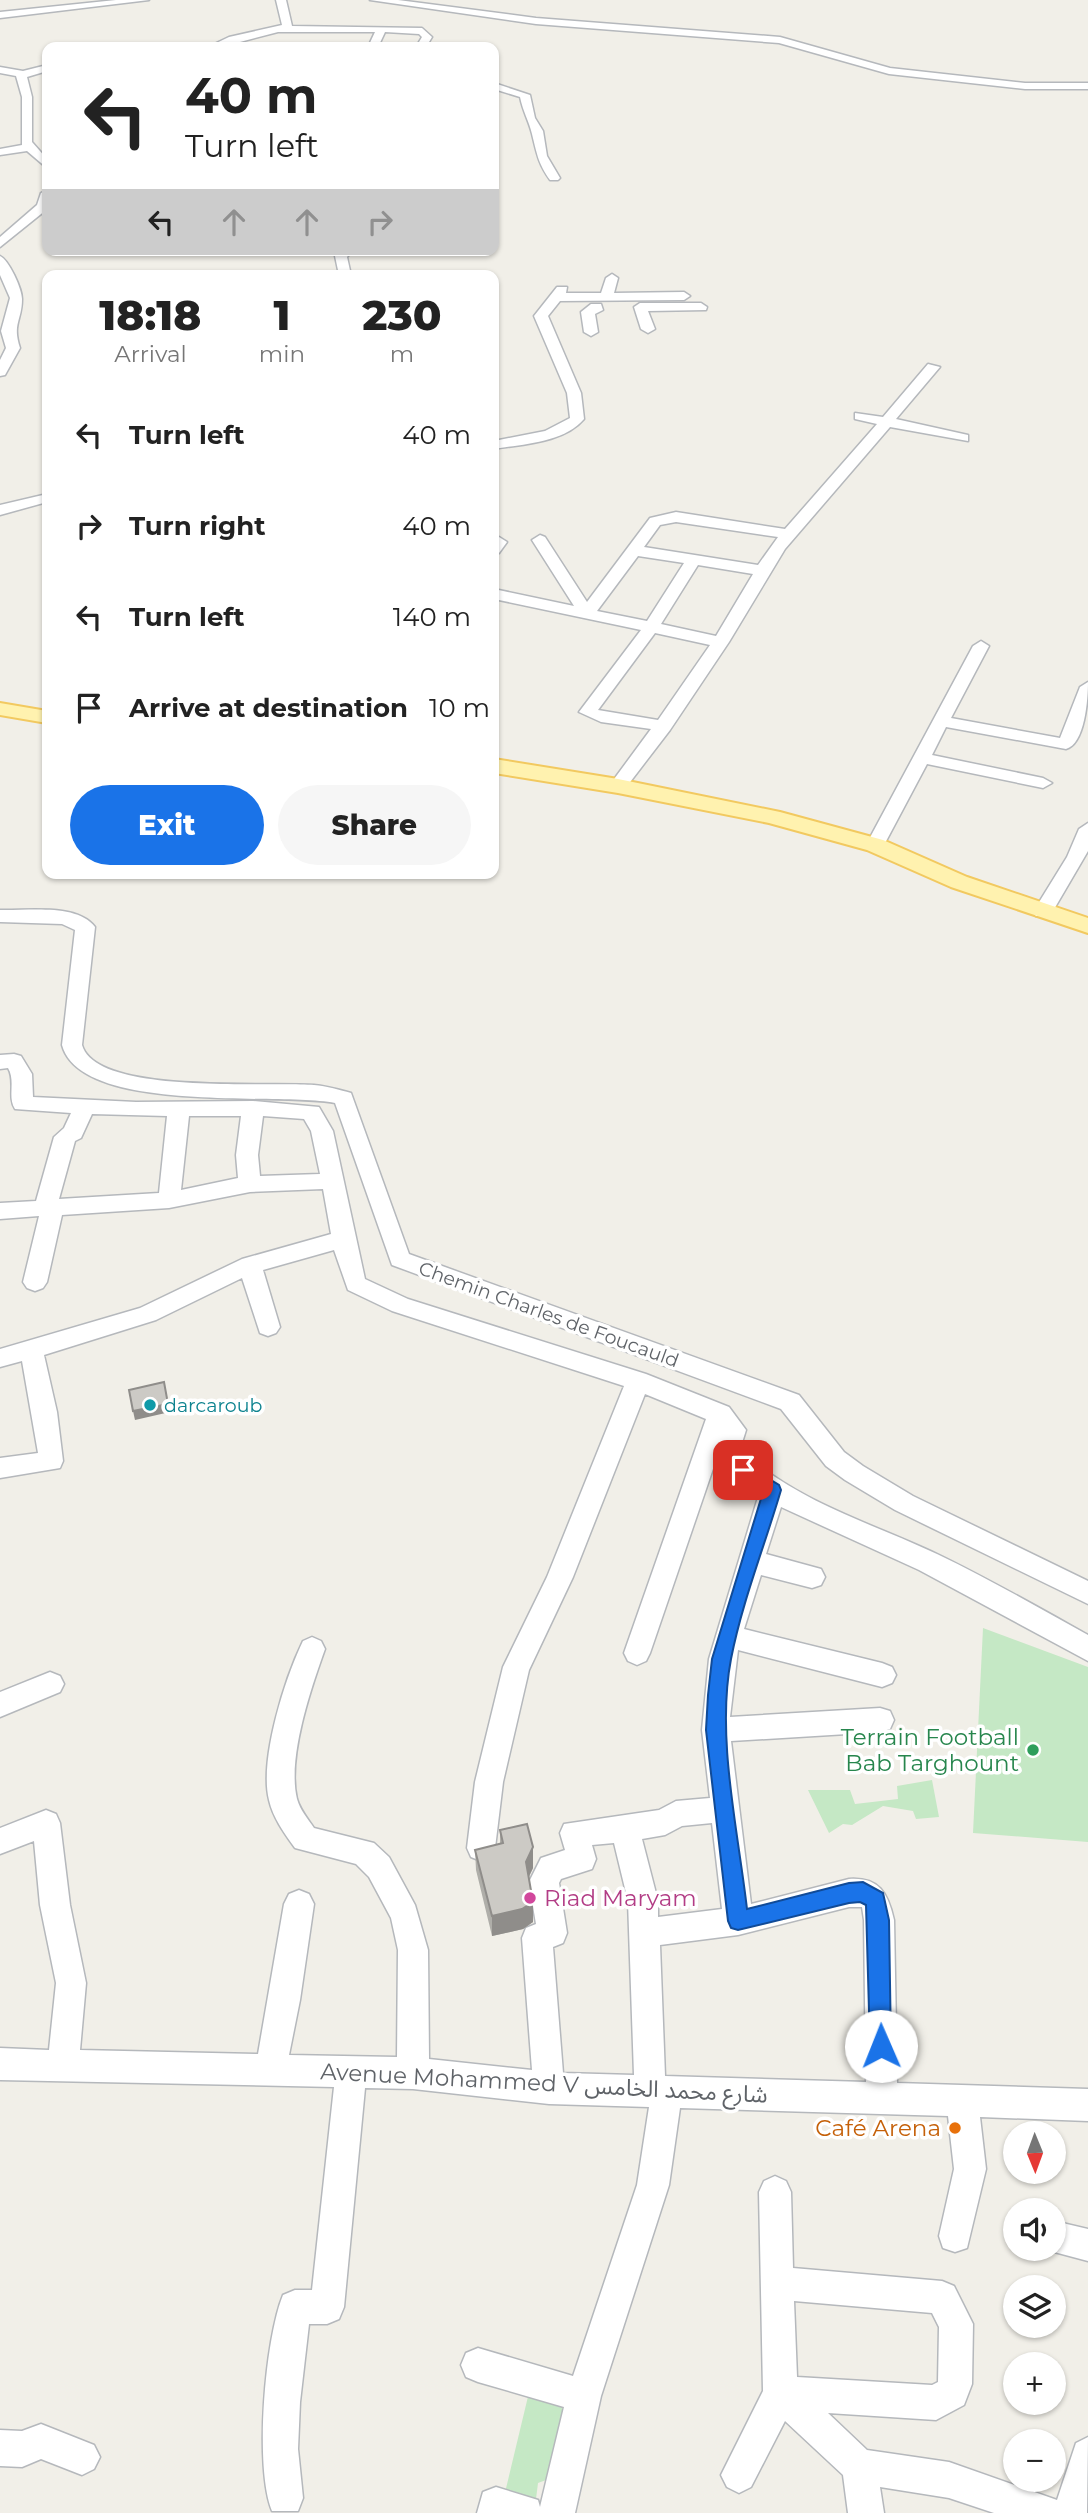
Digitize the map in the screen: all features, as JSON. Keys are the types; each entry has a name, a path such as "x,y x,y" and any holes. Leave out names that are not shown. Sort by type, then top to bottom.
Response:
{"main road":[{"path":"0,709 42,716"},
{"path":"499,767 618,786 772,817 875,845 959,882 1088,926"}],"street":[{"path":"7,0 14,13"},
{"path":"0,15 144,0"},
{"path":"226,42 289,25 281,9 281,0"},
{"path":"375,0 536,21 780,40 889,71 1025,86 1088,86"},
{"path":"324,28 324,42"},
{"path":"275,29 422,31 427,37 424,42"},
{"path":"375,42 381,29"},
{"path":"0,70 21,74 42,69"},
{"path":"21,74 27,97 25,139 42,160"},
{"path":"499,87 525,95 529,118 537,131 541,156 554,178"},
{"path":"0,152 30,147"},
{"path":"0,243 42,207"},
{"path":"0,372 13,348 6,316 16,298 6,289 1,265"},
{"path":"610,306 612,278"},
{"path":"591,332 588,312 610,306 684,296"},
{"path":"499,444 551,432 569,426 578,419 572,392 544,329 541,316 555,298 641,312"},
{"path":"648,329 640,307 701,307"},
{"path":"618,786 664,726 721,642 787,534 804,519 933,367"},
{"path":"860,416 963,438"},
{"path":"0,510 42,499"},
{"path":"587,614 655,520 663,518 787,534"},
{"path":"540,540 587,614"},
{"path":"631,550 765,571"},
{"path":"664,726 601,717 587,712 652,626 694,561"},
{"path":"499,595 721,642"},
{"path":"875,845 981,646"},
{"path":"942,721 1066,744 1088,687"},
{"path":"923,758 1044,783"},
{"path":"1043,912 1076,857 1088,829"},
{"name":"Chemin Charles de Foucauld","path":"0,916 65,918 85,927 72,1045 75,1056 88,1069 118,1079 190,1091 239,1095 314,1092 344,1098 400,1259 790,1402 835,1459 854,1473 904,1503 1088,1593"},
{"path":"0,1062 14,1061 22,1074 22,1104 253,1108 304,1110 315,1115 322,1131 351,1278 378,1296 638,1381 720,1414 734,1430 727,1452 743,1470 773,1490 928,1562 1088,1649"},
{"path":"35,1282 65,1136 74,1133 84,1107"},
{"path":"169,1200 179,1108"},
{"path":"250,1184 247,1155 253,1108"},
{"path":"0,1211 169,1200 250,1184 331,1181"},
{"path":"0,1358 148,1314 250,1265 343,1238"},
{"path":"250,1265 268,1327"},
{"path":"0,1468 51,1461 31,1350"},
{"path":"481,1848 489,1782 516,1667 560,1577 638,1381"},
{"path":"637,1653 720,1414"},
{"path":"738,1921 716,1730 721,1664 773,1490"},
{"path":"750,1561 812,1577"},
{"path":"728,1636 882,1675"},
{"path":"312,1650 286,1750 283,1800 289,1816 304,1839 364,1852 379,1867 405,1915 413,1950 413,2073"},
{"path":"0,1705 50,1684"},
{"path":"716,1730 880,1720"},
{"path":"550,2088 537,1938 551,1933 544,1882 551,1868 582,1859 574,1833 625,1829 665,1822 676,1814 725,1809"},
{"path":"0,1841 46,1823 55,1905 71,1983 63,2064"},
{"path":"557,2513 584,2396 653,2185 658,2091 642,1933 643,1901 625,1829"},
{"path":"642,1933 738,1921 849,1893 863,1892 875,1900 879,1920 882,2100"},
{"path":"270,2069 285,2000 299,1904"},
{"name":"Avenue Mohammed V شارع محمد الخامس","path":"0,2064 413,2073 550,2088 1088,2105"},
{"path":"285,2498 279,2441 280,2401 295,2307 327,2307 351,2072"},
{"path":"955,2236 970,2169 962,2101"},
{"path":"739,2475 780,2393 775,2192"},
{"path":"1066,2240 1088,2245"},
{"path":"777,2283 932,2295 942,2298 948,2305 957,2337 952,2393 936,2403 780,2393"},
{"path":"478,2365 584,2396"},
{"path":"780,2393 859,2466 949,2480 1064,2512 1078,2494 1088,2455"},
{"path":"0,2448 22,2449 41,2441 82,2457"},
{"path":"859,2466 866,2513"},
{"path":"495,2513 496,2505 525,2513"}],"green space":[{"name":"Terrain Football Bab Targhount","path":"983,1628 1088,1667 1088,1842 973,1833"},
{"path":"932,1780 939,1817 916,1819 913,1811 883,1806 852,1825 843,1824 829,1833 808,1790 850,1790 855,1804 898,1799 897,1786"},
{"path":"531,2384 580,2399 546,2480 538,2483 536,2499 516,2506 503,2501"}],"building":[{"path":"164,1382 168,1404 133,1411 129,1390"},
{"path":"527,1824 533,1847 526,1862 533,1902 522,1909 492,1916 475,1850 503,1843 500,1830"}],"place":[{"name":"darcaroub","path":"150,1405"},
{"name":"Terrain Football Bab Targhount","path":"1033,1750"},
{"name":"Riad Maryam","path":"530,1898"},
{"name":"Café Arena","path":"955,2128"}],"route":[{"path":"743,1470 773,1490 722,1659 718,1695 716,1730 738,1921 849,1893 863,1892 870,1895 875,1900 879,1920 881,2046"}]}
